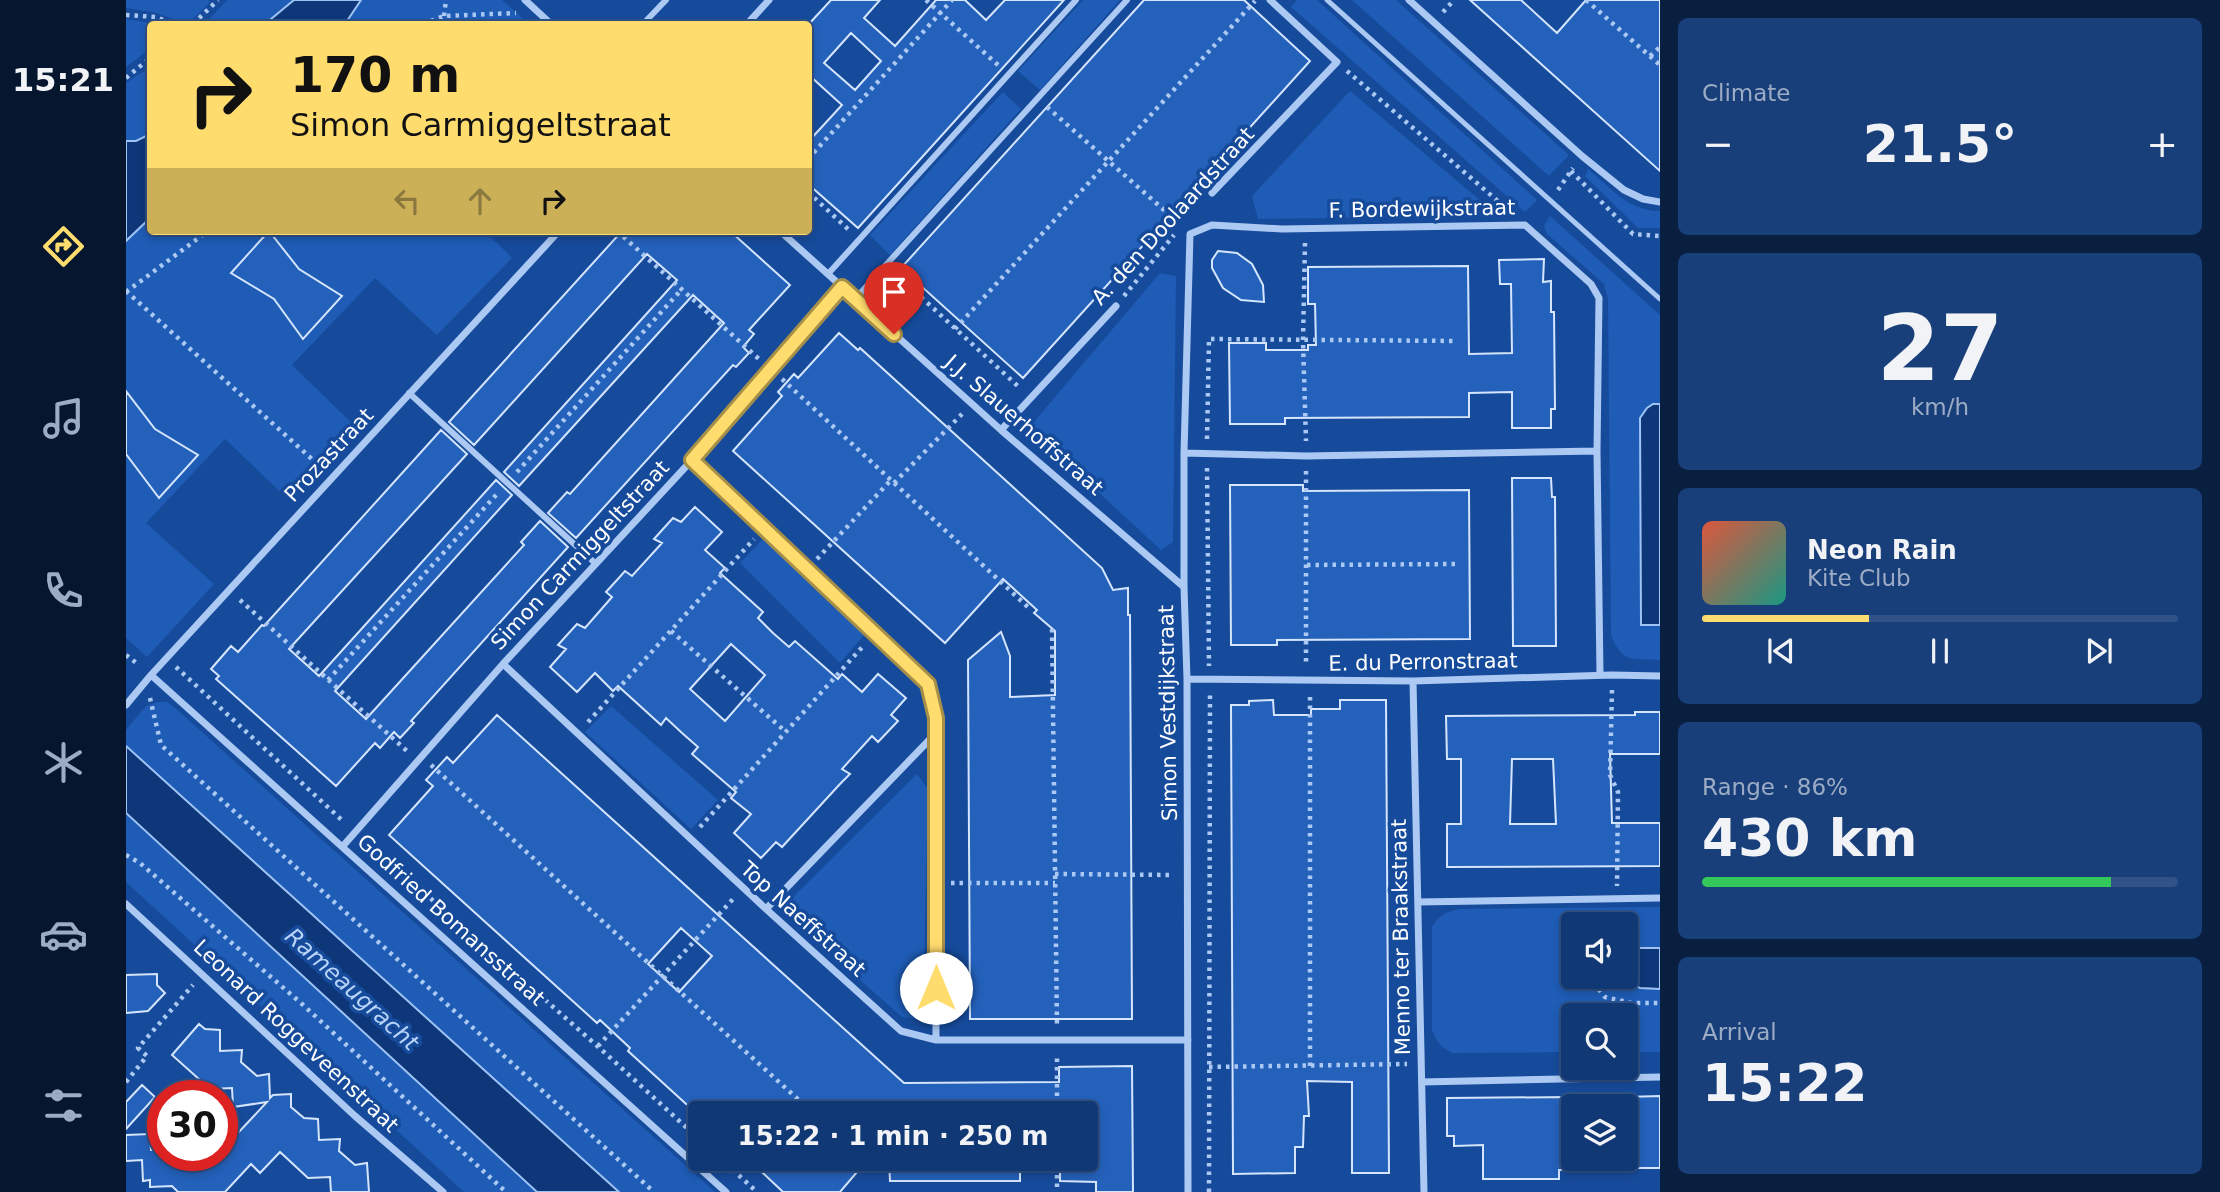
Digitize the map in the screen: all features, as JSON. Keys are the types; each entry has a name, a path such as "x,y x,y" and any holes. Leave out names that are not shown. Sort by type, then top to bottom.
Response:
{"street":[{"path":"524,0 547,21"},
{"path":"646,21 666,0"},
{"path":"750,21 769,0"},
{"path":"828,274 1076,0"},
{"path":"855,299 1127,0"},
{"path":"1270,0 1338,62"},
{"path":"1409,0 1582,156 1624,190 1643,199 1660,202"},
{"name":"A. den Doolaardstraat","path":"1212,193 1338,62"},
{"name":"F. Bordewijkstraat","path":"1190,234 1212,225 1282,229 1525,225 1591,284 1599,298 1597,451 1600,675"},
{"name":"Simon Vestdijkstraat","path":"1188,1192 1184,453 1190,234"},
{"name":"Prozastraat","path":"126,705 228,590 555,235"},
{"name":"J.J. Slauerhoffstraat","path":"784,235 971,404 1184,587"},
{"name":"Simon Carmiggeltstraat","path":"343,846 503,664 692,460 842,287"},
{"name":"A. den Doolaardstraat","path":"1001,430 1116,306"},
{"path":"409,393 596,564"},
{"path":"1184,453 1306,456 1597,451"},
{"path":"692,460 928,684 936,718 936,1040"},
{"name":"Top Naeffstraat","path":"503,664 901,1031 936,1040 1188,1040"},
{"name":"E. du Perronstraat","path":"1187,679 1413,681 1600,675 1660,676"},
{"name":"Godfried Bomansstraat","path":"149,678 343,846 726,1192"},
{"name":"Menno ter Braakstraat","path":"1413,681 1424,1192"},
{"path":"766,909 936,733"},
{"path":"1418,902 1660,898"},
{"name":"Leonard Roggeveenstraat","path":"126,904 355,1116 443,1192"},
{"path":"1422,1082 1660,1077"}],"lane":[{"path":"1327,0 1660,299"}],"path":[{"path":"196,21 218,0"},
{"path":"444,16 446,0"},
{"path":"926,0 1009,76"},
{"path":"812,155 952,0"},
{"path":"956,329 1255,0"},
{"path":"1586,0 1660,65"},
{"path":"431,21 444,16 538,13"},
{"path":"126,15 156,17 166,21"},
{"path":"1650,57 1660,47"},
{"path":"126,78 147,60"},
{"path":"1338,62 1525,225"},
{"path":"1038,99 1181,226"},
{"path":"1549,201 1582,156"},
{"path":"1571,171 1633,234 1660,236"},
{"path":"812,196 859,240"},
{"name":"A. den Doolaardstraat","path":"1116,306 1189,217"},
{"path":"203,235 126,292 332,478"},
{"path":"621,235 771,369 1030,609"},
{"path":"886,264 1031,398"},
{"path":"807,570 971,404"},
{"path":"578,733 764,528"},
{"path":"1307,565 1457,564"},
{"path":"228,590 663,975 800,1101"},
{"path":"1052,629 1056,1101"},
{"path":"671,631 786,732"},
{"path":"690,838 875,634"},
{"path":"166,658 355,832 688,1129"},
{"path":"1612,675 1610,775 1618,792 1617,898"},
{"path":"149,678 156,729 162,745 654,1192"},
{"path":"1310,680 1310,1066"},
{"path":"126,855 140,863 302,1004 506,1192"},
{"path":"1055,874 1187,875"},
{"path":"936,884 1055,883"},
{"path":"598,1046 743,888"},
{"path":"126,1082 148,1056 138,1048 203,974"},
{"path":"1599,989 1605,997 1631,1003 1660,1003"},
{"path":"1188,1068 1422,1064"},
{"path":"734,1171 757,1192"},
{"path":"1056,1171 1056,1192"}],"shaded area":[{"path":"126,0 210,2 191,21 179,21 153,12 126,8"},
{"path":"227,0 294,0 269,21 208,21"},
{"path":"361,0 502,0 526,21 347,21"},
{"path":"1083,0 1120,0 1040,90 1018,71"},
{"path":"1297,0 1317,0 1537,200 1525,212 1291,7"},
{"path":"1352,0 1396,0 1569,155 1549,176"},
{"path":"126,19 147,22 147,51 126,67"},
{"path":"147,69 147,136 136,142 126,141 126,83"},
{"path":"1350,91 1499,216 1258,219 1252,196"},
{"path":"1003,92 1021,109 890,255 870,235"},
{"path":"1588,169 1629,203 1660,211 1660,228 1638,228 1585,176"},
{"path":"1550,216 1660,315 1660,404 1653,404 1642,625 1660,625 1660,660 1636,659 1624,655 1611,635 1608,299 1604,284 1547,234 1544,226"},
{"path":"147,221 147,235 489,235 512,258 437,335 375,278 292,365 359,430 291,502 225,439 146,523 214,584 147,657 126,638 126,241"},
{"path":"1160,273 1176,276 1173,542 1161,550 1033,432 1033,423"},
{"path":"766,536 865,634 840,663 740,563"},
{"path":"167,702 174,707 688,1168 688,1171 692,1171 715,1192 619,1192 126,746 126,730 146,706"},
{"path":"611,706 718,800 691,829 585,732"},
{"path":"917,774 928,789 923,1020 902,1017 792,920 790,900"},
{"path":"126,813 537,1192 464,1192 126,882"},
{"path":"1660,907 1660,948 1638,948 1638,912 1561,912 1561,989 1638,989 1638,987 1660,989 1660,1052 1638,1052 1638,1003 1561,1003 1561,1052 1453,1053 1442,1047 1432,1030 1432,927 1443,915 1459,909"}],"water":[{"path":"294,0 361,0 347,21 269,21"},
{"path":"147,136 147,221 126,241 126,141 136,141"},
{"path":"1653,404 1660,404 1660,625 1641,625 1640,418"},
{"name":"Rameaugracht","path":"126,746 619,1192 537,1192 126,813"},
{"path":"1638,948 1660,948 1660,989 1640,988"}],"building":[{"path":"831,0 880,0 864,18 895,46 936,0 965,0 986,20 1005,0 1064,0 858,228 812,188 812,138 842,105 812,78 812,21","holes":["851,33 881,61 855,90 824,63"]},
{"path":"1144,0 1244,0 1310,61 1023,378 901,268"},
{"path":"1470,0 1521,0 1557,33 1586,0 1660,0 1660,171"},
{"path":"265,235 272,235 299,269 342,296 303,339 274,299 231,273"},
{"path":"618,235 734,235 790,285 749,330 754,334 743,347 749,353 736,367 733,365 576,538 548,513 567,492 570,494 724,323 693,295 519,486 504,472 677,280 647,254 474,445 449,422"},
{"path":"1218,251 1237,253 1252,264 1263,285 1264,302 1241,300 1223,288 1212,268 1212,260"},
{"path":"1544,259 1543,282 1551,281 1551,312 1554,312 1555,409 1551,409 1551,428 1512,428 1512,392 1469,393 1469,417 1285,418 1285,424 1230,424 1229,343 1266,343 1266,350 1308,350 1308,345 1316,345 1315,304 1308,304 1308,267 1468,266 1469,354 1512,353 1511,284 1500,284 1499,260"},
{"path":"839,333 858,350 860,348 1102,568 1113,590 1128,588 1132,1019 970,1019 968,660 1001,632 1010,656 1010,697 1055,695 1055,631 1034,613 1037,610 1003,579 945,643 733,451 782,396 778,392 794,374 798,378"},
{"path":"126,391 155,429 198,455 159,498 126,454"},
{"path":"441,430 467,454 289,649 319,676 496,480 512,495 335,691 366,719 524,545 521,542 540,521 568,547 411,721 414,723 400,738 394,732 380,748 375,743 336,786 216,679 219,676 211,669 231,646 238,652 262,625 264,626"},
{"path":"1512,478 1551,478 1552,497 1555,497 1556,646 1513,646"},
{"path":"1230,485 1303,485 1303,491 1469,490 1470,639 1277,640 1277,645 1231,645"},
{"path":"695,507 722,532 705,550 725,568 720,573 763,612 758,618 789,647 795,641 838,679 842,674 862,692 878,674 906,698 891,715 898,721 878,742 872,736 842,769 850,774 782,847 776,842 761,858 734,833 751,814 731,798 736,792 692,754 698,747 666,718 661,725 618,686 613,691 595,673 577,692 550,667 566,649 558,645 567,635 577,624 585,628 612,597 606,592 625,571 632,576 662,543 654,539 673,518 681,522","holes":["731,644 765,675 725,721 690,689"]},
{"path":"1273,700 1274,715 1311,715 1311,709 1340,709 1340,700 1386,700 1389,1173 1352,1173 1352,1082 1307,1081 1309,1116 1304,1116 1303,1147 1295,1147 1295,1173 1233,1174 1231,705 1249,705 1249,701"},
{"path":"1635,712 1660,712 1660,754 1610,754 1612,823 1660,823 1660,866 1447,867 1447,824 1461,824 1461,759 1447,759 1446,716 1635,715","holes":["1512,759 1553,759 1556,824 1510,824"]},
{"path":"497,715 904,1083 1059,1082 1059,1067 1132,1066 1133,1192 1096,1192 1096,1182 1060,1181 1060,1171 1098,1171 1098,1101 688,1101 688,1106 628,1051 630,1048 600,1020 597,1023 389,835 433,786 426,780 447,757 453,763","holes":["681,928 712,956 679,992 648,964"]},
{"path":"157,974 157,985 165,993 148,1011 126,1013 126,975"},
{"path":"199,1024 205,1029 220,1030 220,1051 242,1050 241,1062 257,1076 269,1074 270,1098 273,1095 291,1094 291,1107 304,1118 318,1119 319,1140 340,1139 339,1151 355,1165 367,1163 369,1192 331,1192 330,1177 308,1178 280,1152 260,1173 251,1164 225,1192 178,1192 172,1186 150,1187 150,1180 143,1181 142,1160 126,1161 126,1135 147,1134 147,1171 238,1171 238,1133 267,1102 238,1106 238,1080 200,1080 172,1055"},
{"path":"142,1085 147,1090 147,1106 126,1129 126,1102"},
{"path":"1660,1096 1660,1168 1638,1168 1638,1097"},
{"path":"1561,1097 1559,1179 1483,1179 1483,1145 1454,1146 1454,1136 1447,1136 1447,1098"},
{"path":"761,1171 858,1171 840,1192 783,1192"},
{"path":"890,1171 1020,1171 1020,1181 890,1181"}],"route":[{"path":"894,334 842,287 692,460 928,684 936,718 936,988"}]}
